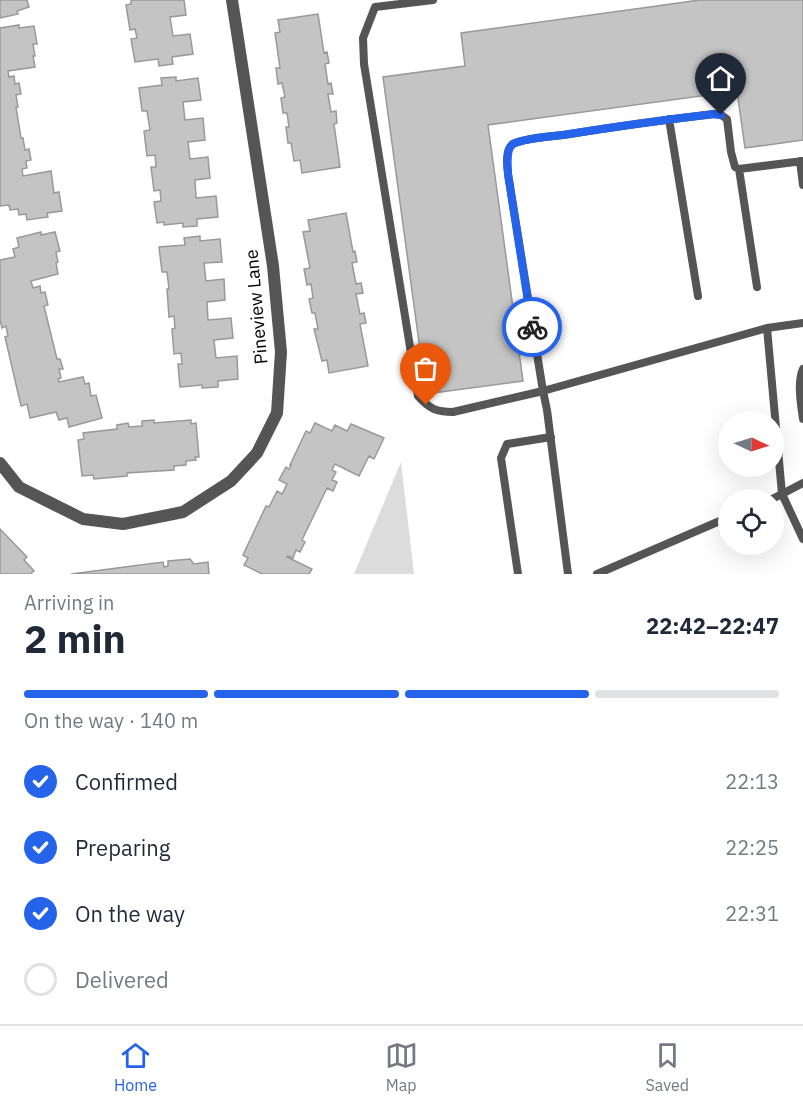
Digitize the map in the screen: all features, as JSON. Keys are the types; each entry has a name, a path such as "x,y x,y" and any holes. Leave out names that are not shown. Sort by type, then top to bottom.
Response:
{"street":[{"name":"Pineview Lane","path":"0,463 19,487 83,519 123,524 183,512 231,481 257,453 277,413 281,352 273,266 232,0"}],"lane":[{"path":"433,0 375,7 363,38 364,63 418,396 426,405 439,412 453,412 543,391 767,328 803,323"},
{"path":"568,574 551,437 508,174 507,158 510,147 514,143 540,138 669,119 721,115 727,119 731,152 735,167 739,169 757,287"},
{"path":"669,119 698,296"},
{"path":"739,169 801,161 803,185"},
{"path":"767,328 782,489"},
{"path":"803,369 800,403 803,419"},
{"path":"518,574 501,458 507,444 551,437"},
{"path":"784,493 803,483"},
{"path":"784,498 803,539"},
{"path":"597,574 718,522"}],"shaded area":[{"path":"401,462 414,574 354,574"}],"building":[{"path":"0,0 27,0 29,7 17,11 18,14 0,18"},
{"path":"131,0 184,0 186,15 170,17 173,36 190,34 193,54 172,57 173,64 159,66 158,59 135,62 131,39 137,38 135,29 130,30 126,5 131,4"},
{"path":"700,0 803,0 803,140 745,148 737,91 488,125 523,381 426,394 383,77 465,66 461,33"},
{"path":"318,14 324,53 327,52 329,63 325,64 328,84 331,83 333,94 328,94 331,112 336,111 337,123 334,124 340,167 302,173 300,160 294,161 291,143 288,143 287,113 283,113 281,98 285,97 282,83 278,84 276,68 280,68 275,33 280,32 278,20"},
{"path":"19,25 19,28 34,26 37,44 33,44 35,67 8,71 9,77 14,76 15,84 19,83 21,94 16,95 18,107 16,107 21,138 23,138 25,150 29,149 31,160 26,161 27,168 22,169 23,176 51,171 54,193 59,192 62,211 47,213 48,217 27,220 26,214 19,215 18,209 10,210 9,205 0,206 0,28"},
{"path":"176,77 176,81 198,78 201,100 183,102 185,120 203,118 205,140 188,142 190,159 208,157 210,178 195,180 196,198 216,196 218,217 197,219 197,226 183,227 183,223 164,225 164,222 157,223 154,202 161,201 160,190 154,191 151,167 156,167 155,155 147,156 144,131 150,130 147,111 142,111 139,88 162,85 161,78"},
{"path":"346,213 357,262 352,263 356,284 361,283 363,293 356,294 360,314 364,313 366,323 360,324 368,366 329,373 327,360 322,361 314,329 318,329 309,299 313,298 311,284 307,285 304,269 310,268 303,232 310,231 308,220"},
{"path":"41,232 41,235 55,232 60,251 56,252 58,274 31,281 33,288 40,286 41,293 45,292 48,305 44,306 57,359 60,359 63,369 59,369 61,378 58,379 59,382 83,377 85,384 89,383 91,396 96,395 102,418 69,427 67,418 59,420 56,412 30,418 27,404 21,406 5,337 8,336 6,326 2,328 0,320 0,260 15,257 13,249 19,247 17,238"},
{"path":"200,236 200,241 220,239 222,262 204,263 206,281 224,279 225,300 207,302 208,320 231,318 233,338 214,340 216,358 237,356 238,379 218,381 218,387 202,388 202,385 180,387 178,364 182,364 181,353 174,354 172,329 175,328 174,316 169,317 167,272 162,272 159,247 185,245 184,238"},
{"path":"154,420 154,423 191,420 191,424 196,423 199,457 195,457 196,460 186,461 186,465 174,466 174,470 127,473 127,476 94,479 93,475 82,476 78,440 84,439 83,433 117,429 117,425 128,423 129,427 142,426 142,421"},
{"path":"315,423 332,431 335,425 347,431 351,424 384,438 374,459 369,456 359,476 335,464 332,470 336,472 332,480 337,482 333,491 327,488 302,540 305,542 300,552 296,550 293,558 287,557 312,569 309,574 262,574 244,565 248,558 243,555 266,506 269,507 277,491 282,494 287,484 279,480 286,467 289,469 306,431 310,433"},
{"path":"0,529 27,557 24,560 34,571 30,574 0,574"},
{"path":"190,559 194,564 208,562 209,574 71,574 163,562 164,567 168,566 168,561"}],"way so far":[{"path":"426,405 439,412 453,412 543,391 532,327"}],"route":[{"path":"532,327 508,174 507,158 510,147 514,143 540,138 651,121 721,115"}]}
